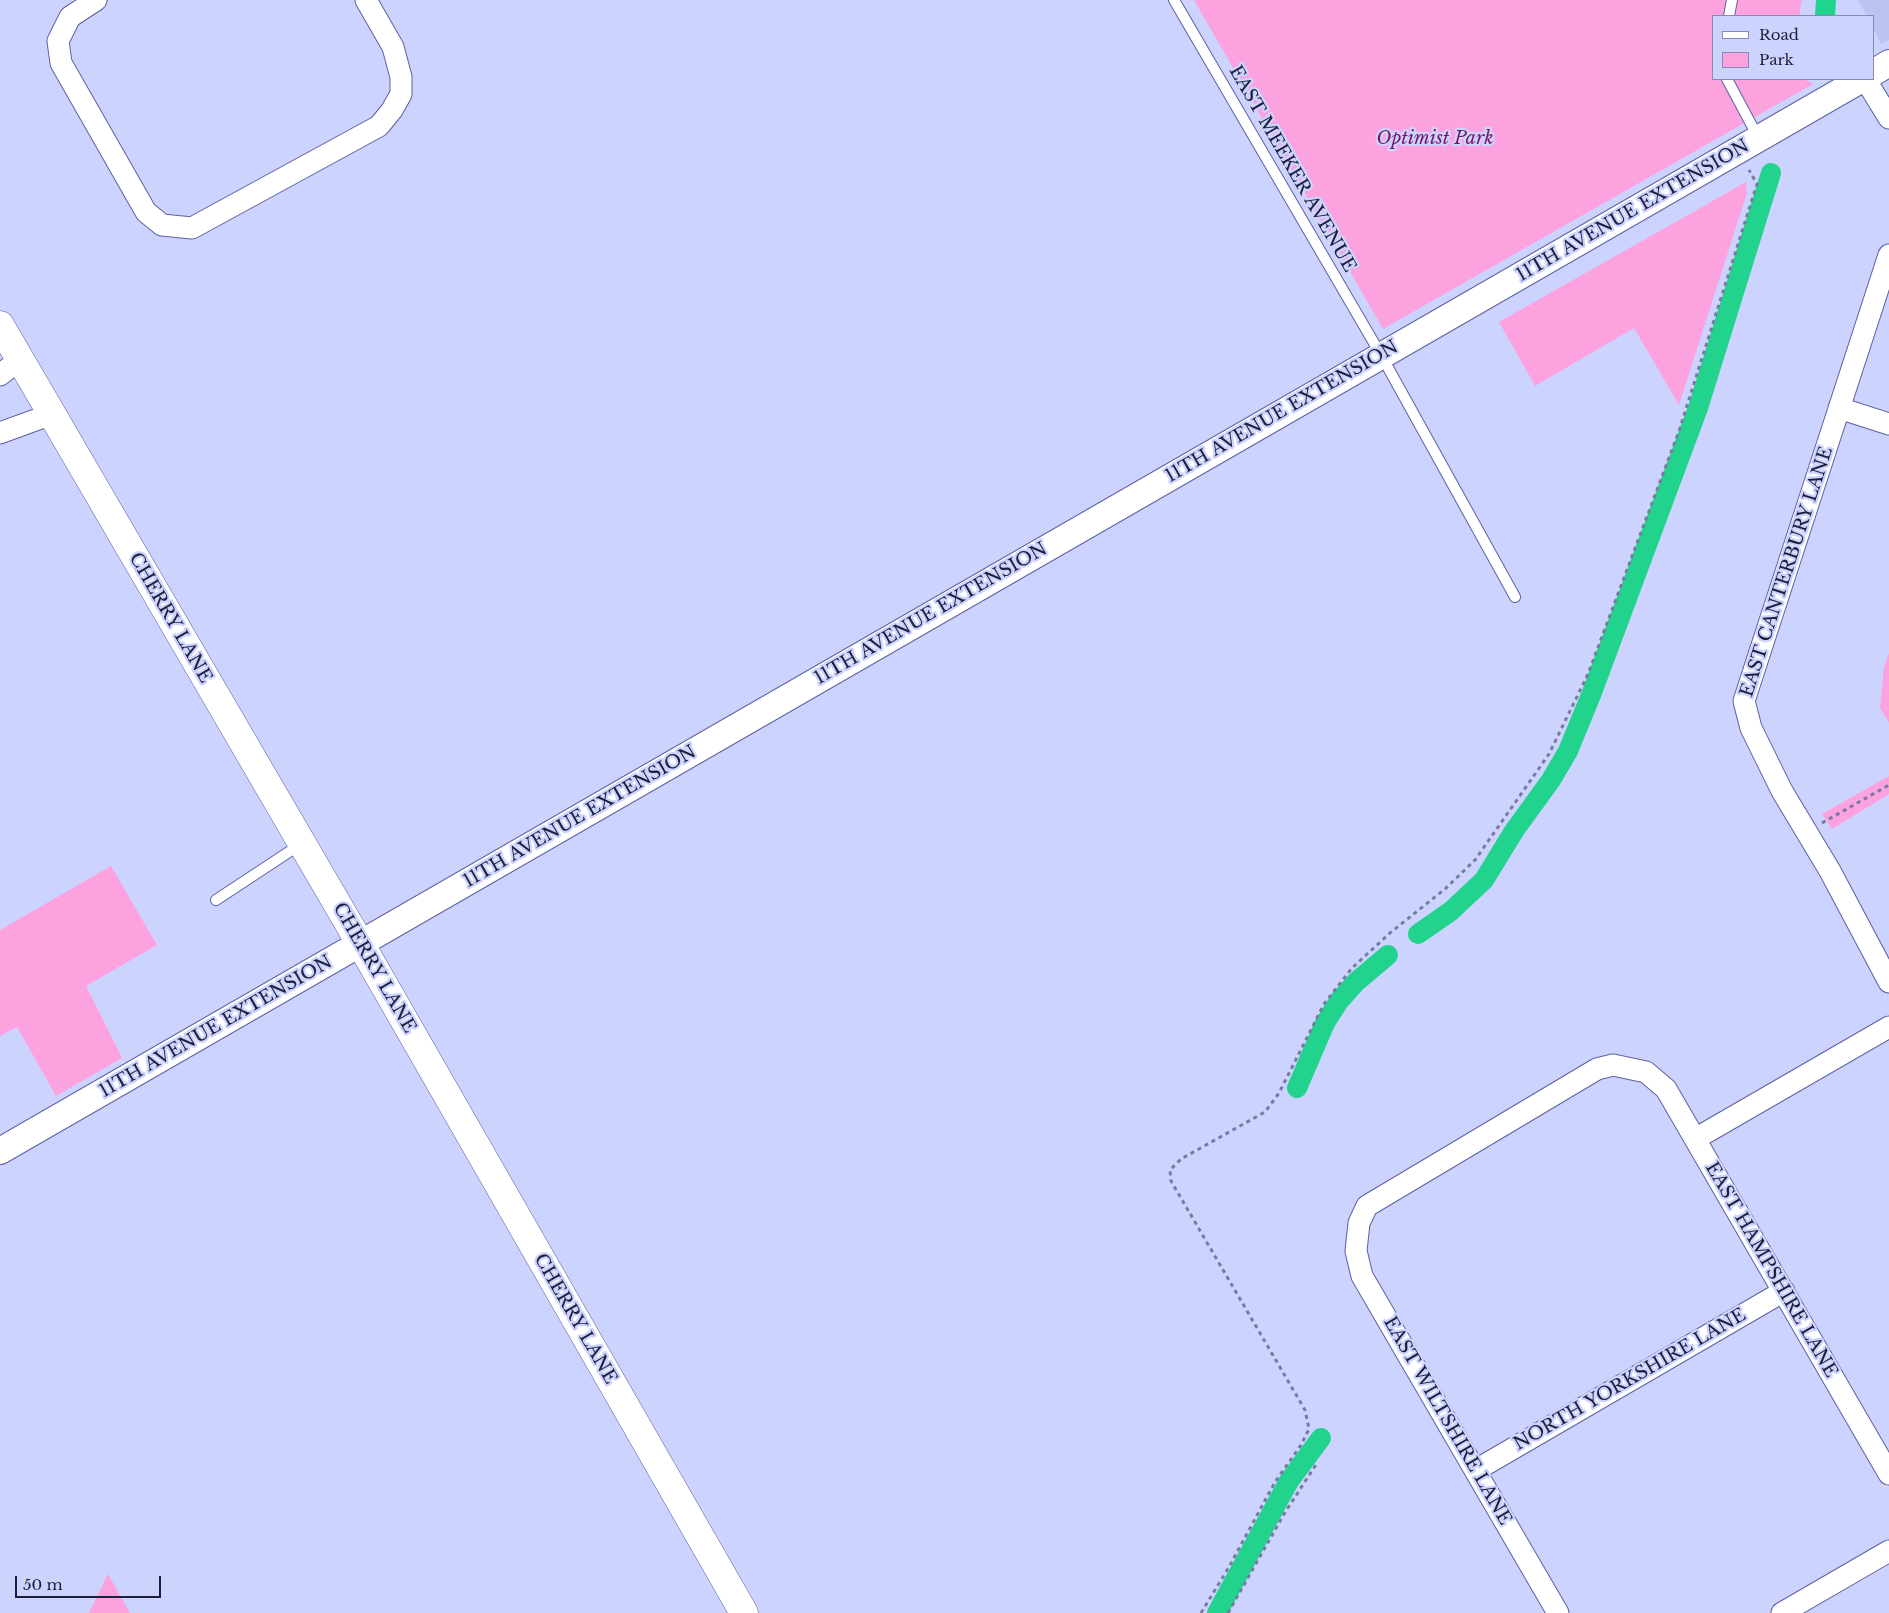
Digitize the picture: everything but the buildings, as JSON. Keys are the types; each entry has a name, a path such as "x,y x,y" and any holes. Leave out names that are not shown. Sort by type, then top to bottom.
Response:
{"main road":[{"name":"CHERRY LANE","path":"0,325 10,367 52,414 360,944 744,1613"}],"street":[{"path":"96,0 70,17 58,41 61,63 146,212 162,225 192,228 379,126 392,110 401,94 401,77 393,47 366,0"},
{"path":"1874,72 1889,64"},
{"name":"11TH AVENUE EXTENSION","path":"0,1152 1381,355 1862,80"},
{"path":"1865,80 1889,118"},
{"name":"EAST CANTERBURY LANE","path":"1889,255 1744,701 1751,728 1782,791 1807,832 1889,982"},
{"path":"1839,408 1889,424"},
{"path":"0,433 52,414"},
{"path":"1695,1139 1889,1027"},
{"name":"EAST HAMPSHIRE LANE","path":"1359,1223 1367,1206 1597,1069 1613,1065 1646,1072 1666,1089 1889,1474"},
{"name":"EAST WILTSHIRE LANE","path":"1359,1223 1356,1251 1362,1276 1558,1613"},
{"name":"NORTH YORKSHIRE LANE","path":"1476,1470 1784,1291"},
{"path":"1782,1613 1889,1552"}],"lane":[{"name":"EAST MEEKER AVENUE","path":"1174,0 1381,355 1515,597"},
{"path":"1729,15 1732,0"},
{"path":"1728,80 1749,146"},
{"path":"216,900 302,844"}],"path":[{"path":"1201,1613 1229,1567 1275,1482 1301,1445 1309,1429 1305,1410 1171,1181 1170,1170 1180,1160 1265,1112 1279,1093 1324,1004 1352,968 1475,860 1550,754 1588,674 1676,440 1757,184 1749,146"},
{"path":"1807,832 1889,785"},
{"path":"1228,1613 1284,1514 1317,1464"}],"shaded area":[{"path":"1858,0 1889,0 1889,40 1881,44 1874,30 1874,15 1866,15"}],"green space":[{"name":"Optimist Park","path":"1194,0 1802,0 1799,15 1712,15 1712,80 1807,80 1813,84 1383,329"},
{"path":"1746,182 1747,193 1679,405 1634,328 1535,386 1499,322"},
{"path":"1889,653 1889,723 1880,708 1884,667"},
{"path":"1889,776 1889,794 1832,829 1822,814"},
{"path":"111,866 157,945 86,986 122,1058 56,1096 17,1027 0,1036 0,930"},
{"path":"108,1574 130,1613 89,1613"}],"waterway":[{"path":"1825,15 1826,0"},
{"path":"1418,934 1451,911 1484,880 1514,831 1551,780 1568,751 1591,695 1698,408 1771,173"},
{"path":"1297,1088 1325,1023 1339,1001 1356,982 1388,955"},
{"path":"1217,1613 1289,1481 1321,1438"}]}
